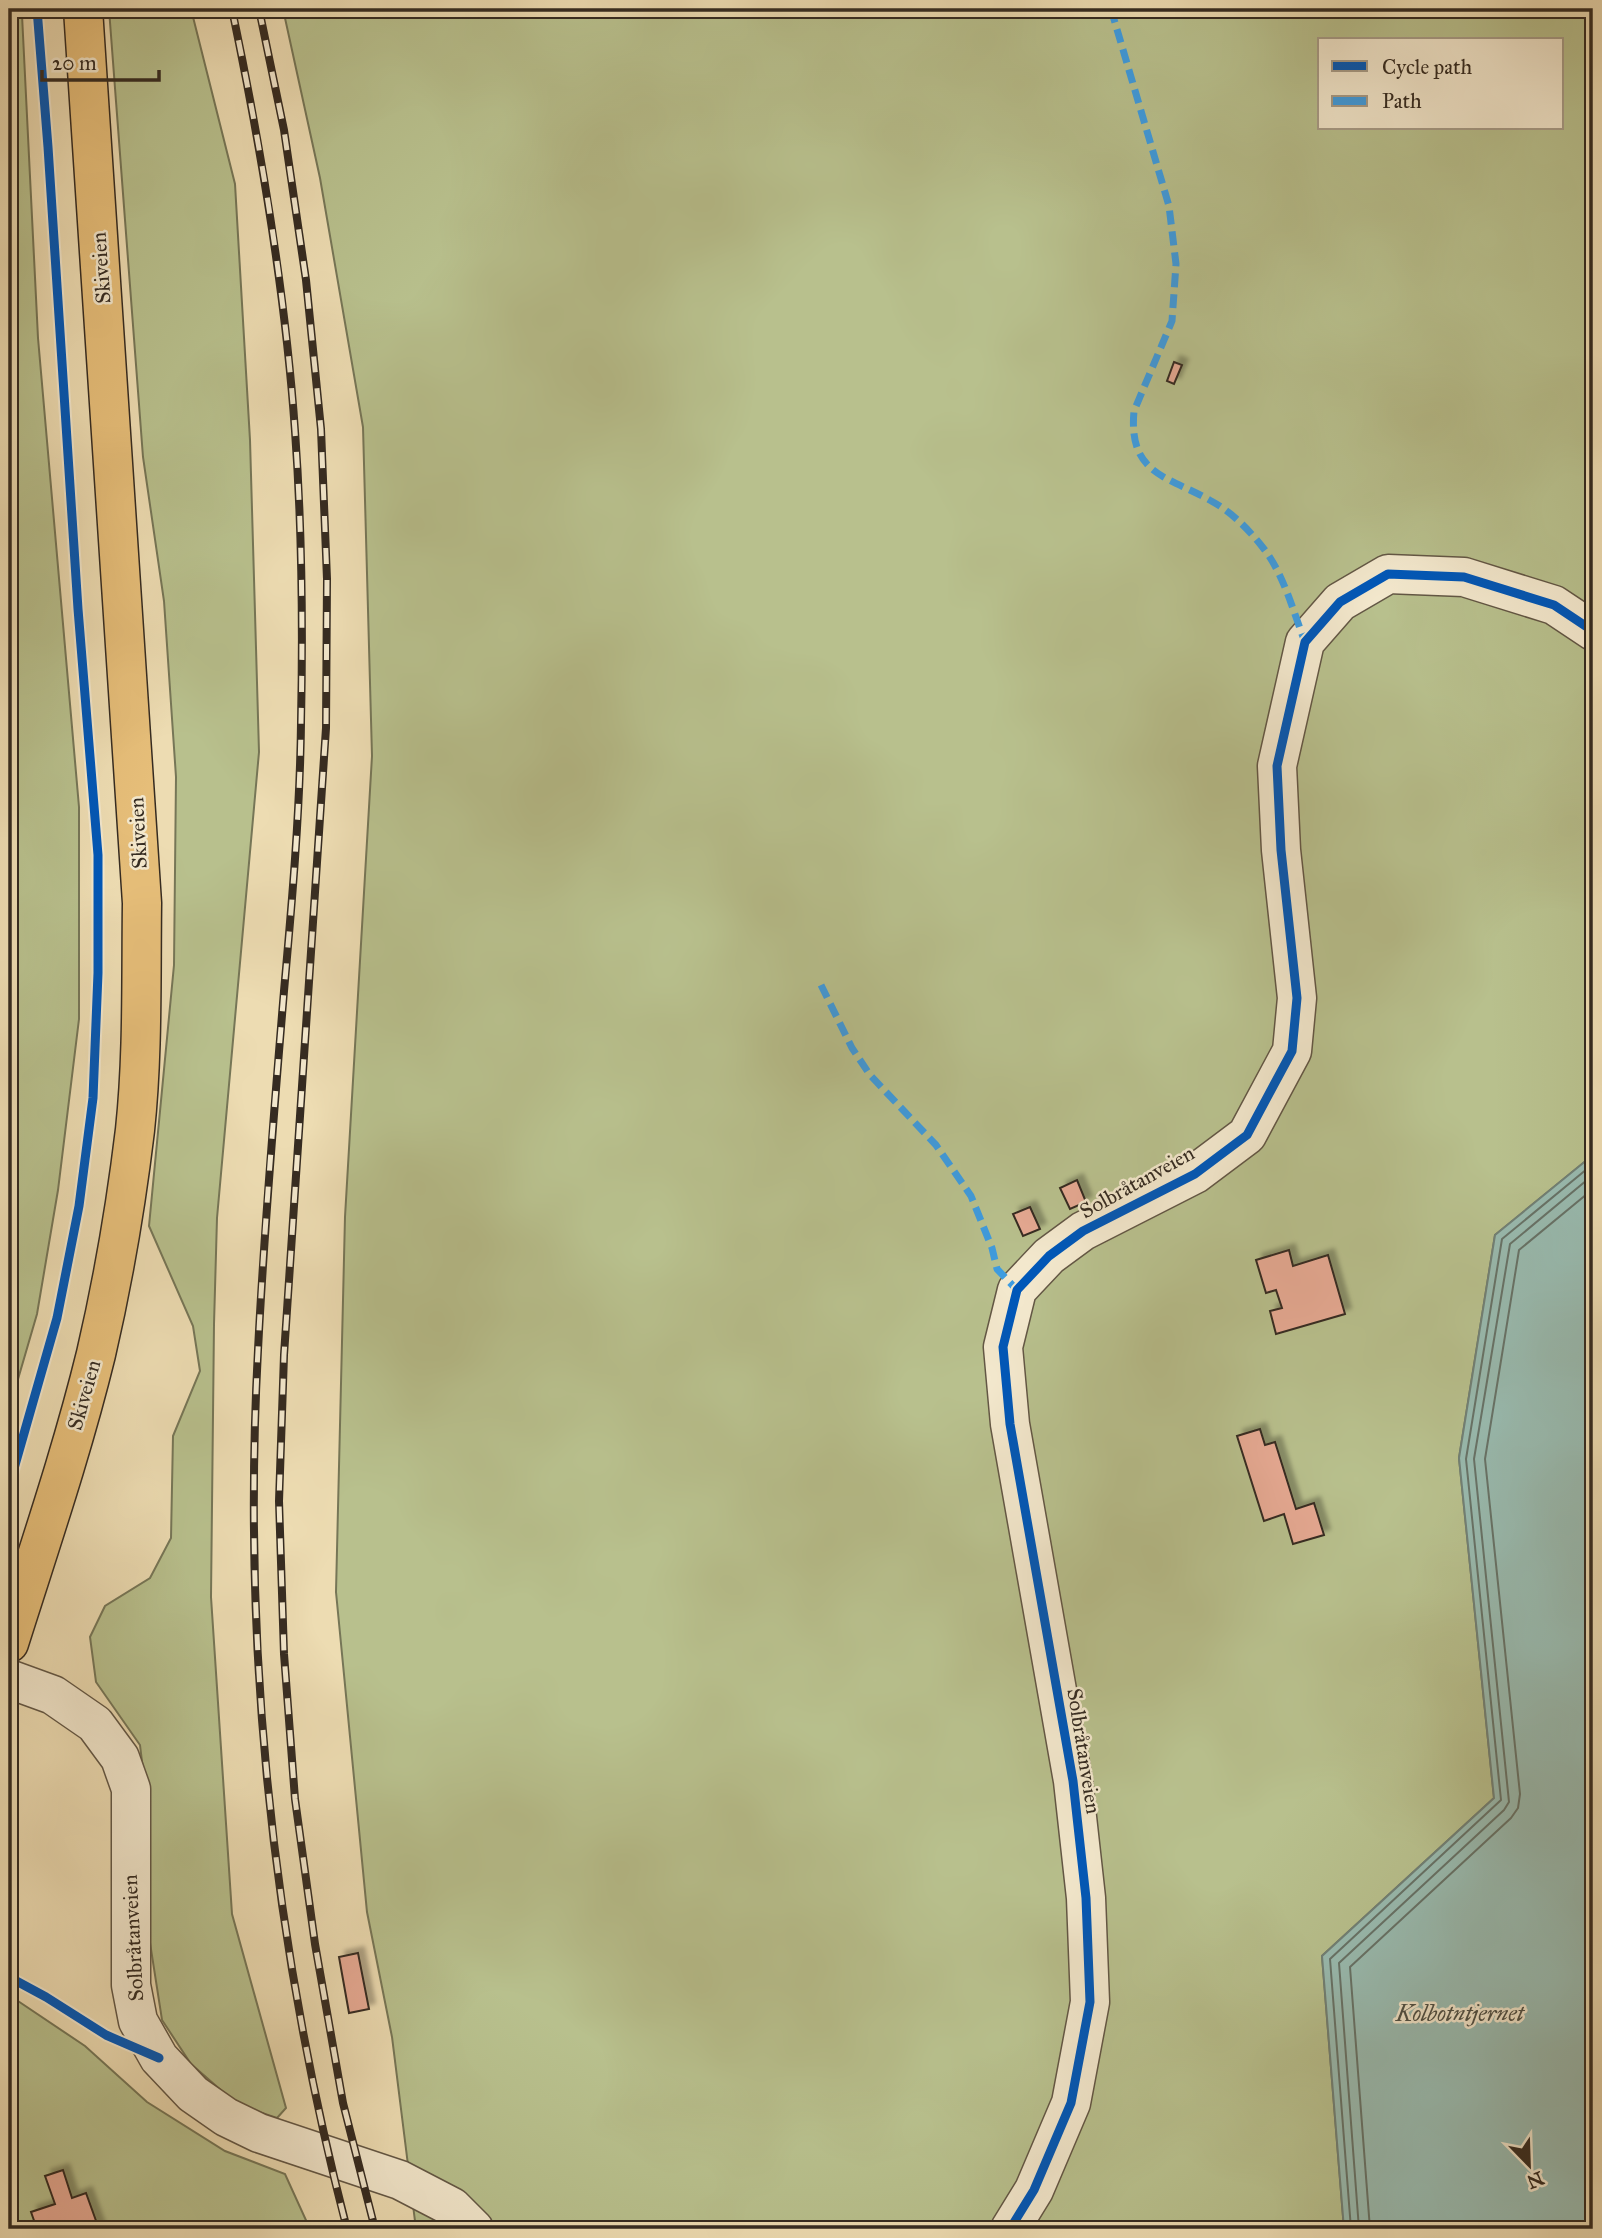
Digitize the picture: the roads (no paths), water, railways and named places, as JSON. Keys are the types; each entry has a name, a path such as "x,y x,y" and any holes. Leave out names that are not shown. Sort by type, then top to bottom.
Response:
{"main road":[{"name":"Skiveien","path":"9,1643 96,1355 122,1220 135,1127 140,1032 141,889 83,9"}],"street":[{"name":"Solbråtanveien","path":"1010,2229 1034,2190 1071,2103 1090,2002 1086,1898 1073,1781 1010,1424 1006,1386 1003,1347 1017,1290 1048,1255 1083,1231 1195,1174 1247,1135 1292,1051 1297,998 1281,850 1277,766 1305,642 1340,602 1388,574 1464,577 1554,605 1593,631"},
{"name":"Solbråtanveien","path":"9,1679 53,1695 95,1724 120,1758 131,1789 131,1985 138,2021 159,2058 193,2094 226,2118 259,2133 400,2180 452,2207 474,2229"}],"water":[{"name":"Kolbotntjernet","path":"1593,1155 1593,2229 1344,2229 1322,1956 1494,1798 1459,1458 1495,1235"}],"railway":[{"path":"232,9 262,166 285,325 297,467 301,577 302,687 297,823 269,1170 258,1350 254,1461 260,1683 282,1903 321,2121 347,2229"},
{"path":"259,9 284,130 306,280 321,429 327,579 326,728 284,1355 279,1501 284,1654 295,1799 315,1944 343,2103 375,2229"}]}
